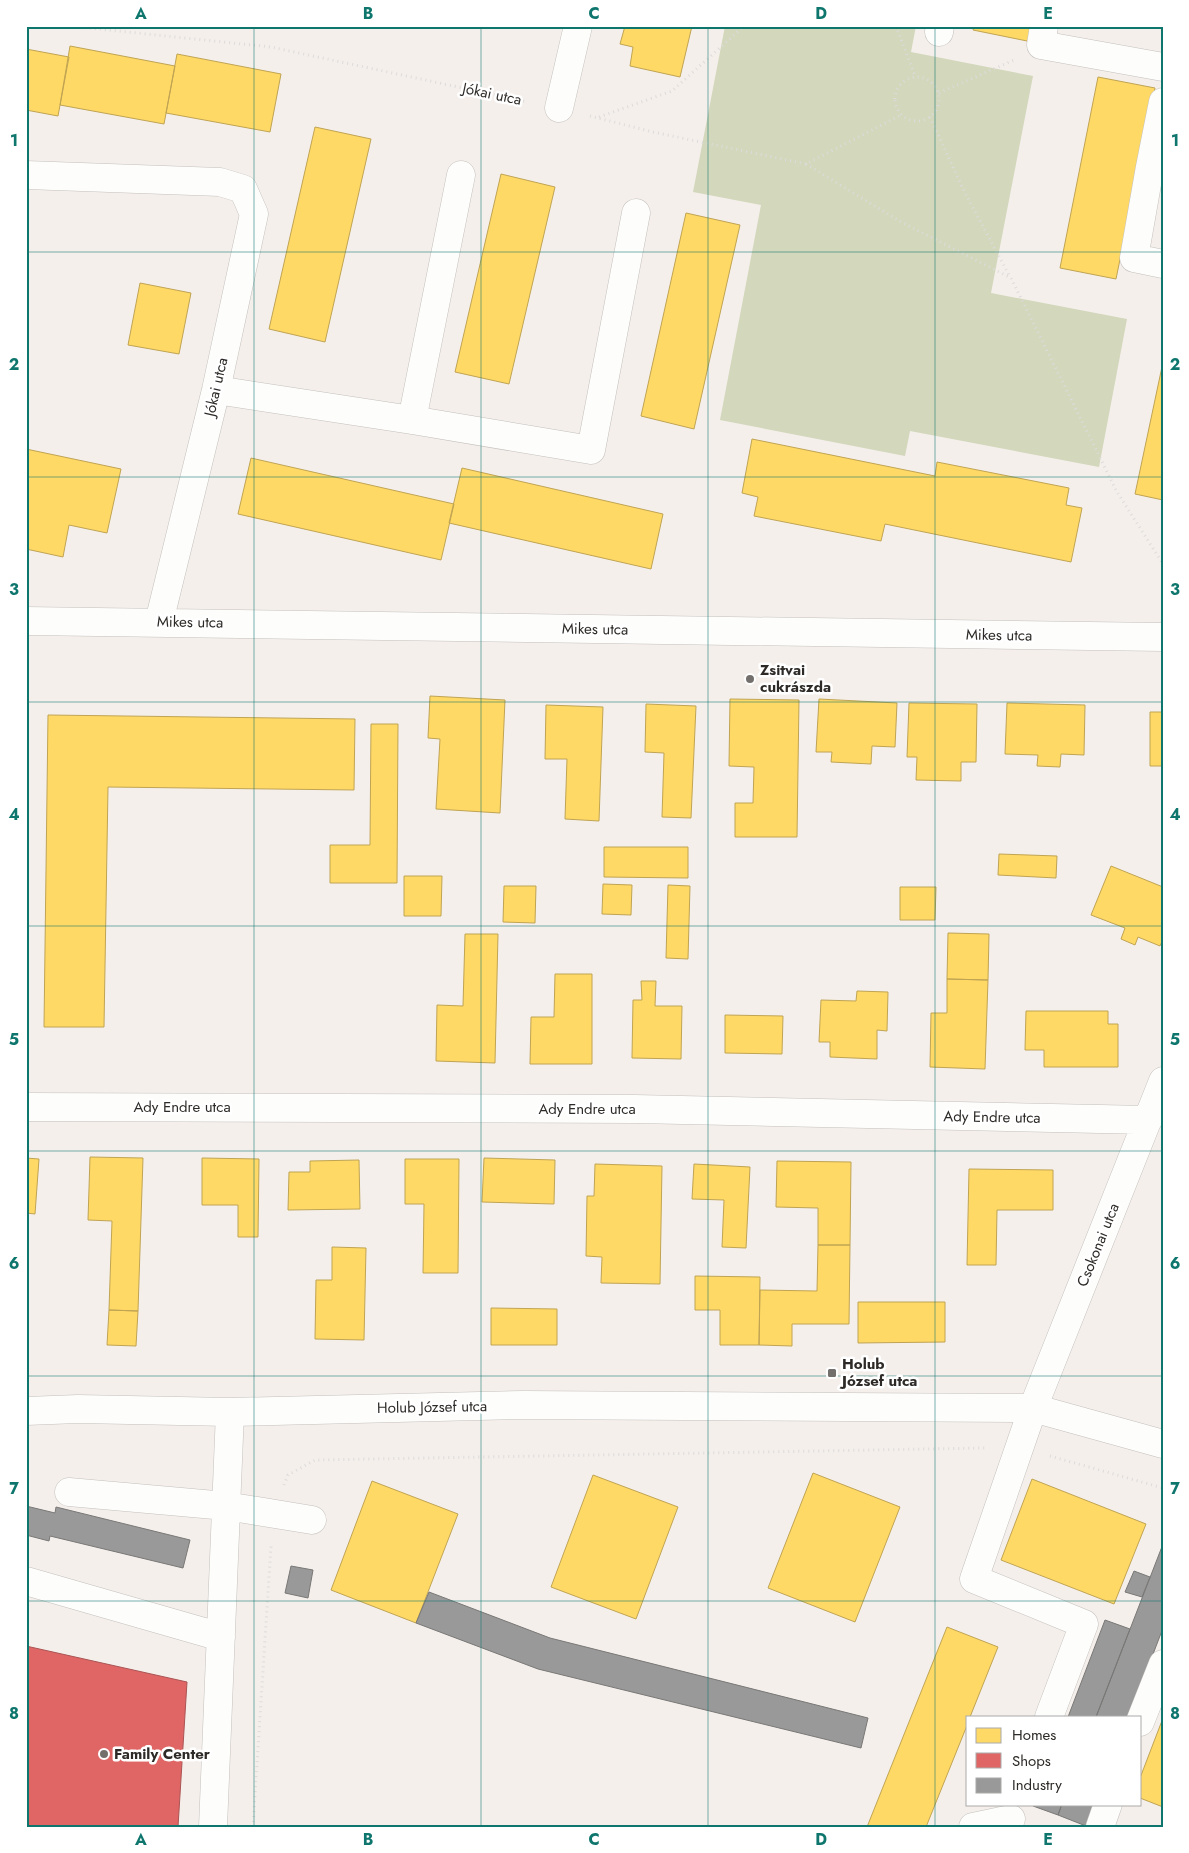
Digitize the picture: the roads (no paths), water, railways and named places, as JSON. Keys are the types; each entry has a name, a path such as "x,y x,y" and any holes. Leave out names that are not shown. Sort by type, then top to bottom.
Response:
{"street":[{"path":"559,108 578,26"},
{"path":"1046,36 1163,68"},
{"path":"1163,102 1156,168 1134,258 1163,264"},
{"name":"Jókai utca","path":"26,175 220,182 243,189 254,214 216,390 159,622"},
{"path":"412,420 461,176"},
{"path":"216,390 592,450 636,213"},
{"name":"Mikes utca","path":"26,621 1163,637"},
{"name":"Csokonai utca","path":"1049,1716 1084,1624 974,1579 1033,1408 1163,1081"},
{"name":"Ady Endre utca","path":"26,1107 625,1109 1148,1120"},
{"name":"Holub József utca","path":"26,1411 230,1412 523,1405 1033,1408 1163,1444"},
{"path":"213,1827 230,1412"},
{"path":"68,1492 226,1506 312,1520"},
{"path":"26,1581 221,1637"},
{"path":"1142,1717 1163,1664"},
{"path":"1100,1827 1107,1806"},
{"path":"973,1827 1019,1817"}],"place":[{"name":"Zsitvai cukrászda","path":"750,679"},
{"name":"Holub József utca","path":"832,1373"},
{"name":"Family Center","path":"104,1754"}]}
